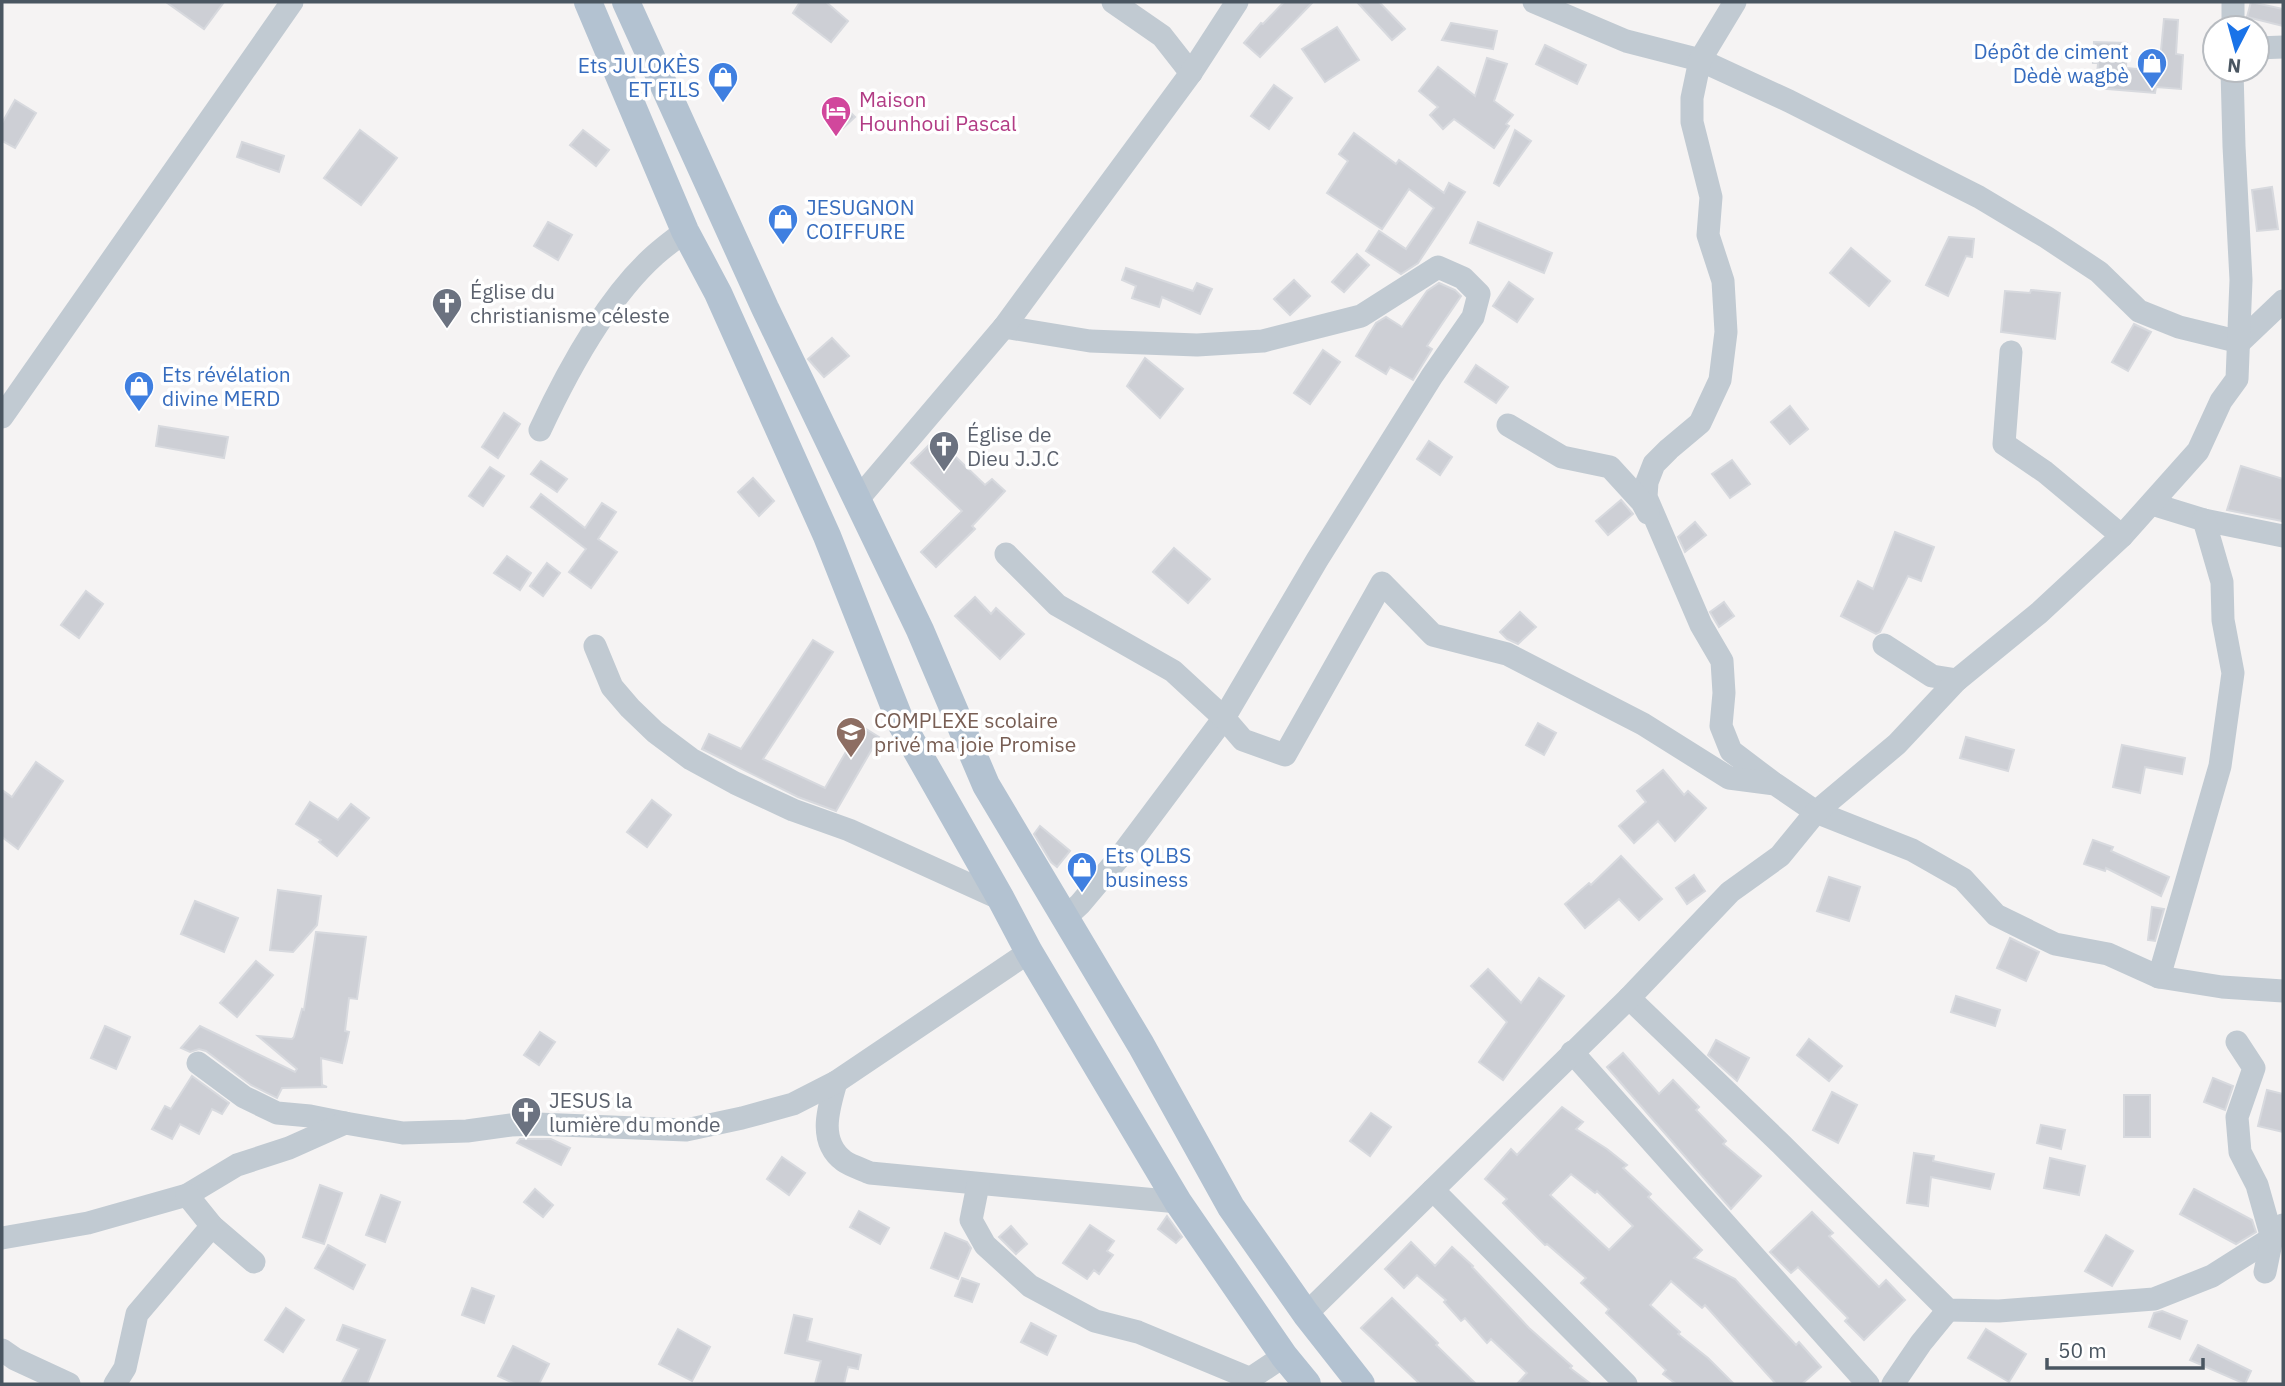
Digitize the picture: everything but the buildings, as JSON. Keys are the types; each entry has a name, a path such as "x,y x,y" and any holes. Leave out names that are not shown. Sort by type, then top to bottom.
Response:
{"main road":[{"path":"587,2 685,231 718,293 827,536 901,723 1029,952 1178,1202 1284,1356 1307,1384"},
{"path":"626,2 765,308 920,630 986,785 1141,1045 1231,1207 1306,1314 1362,1384"}],"street":[{"path":"2,417 292,2"},
{"path":"1113,2 1162,36 1191,73"},
{"path":"858,499 1004,327 1191,73 1237,2"},
{"path":"1534,2 1626,41 1700,60 1789,102 1979,197 2046,237 2099,272 2139,311 2179,327 2240,342"},
{"path":"1735,2 1700,60 1692,98 1692,122 1711,197 1708,235 1723,281 1726,332 1720,380 1700,423 1654,464 1647,482 1646,497 1701,625 1721,661 1724,694 1721,726 1731,751 1816,812 1912,850 1963,879 1996,915 2055,944 2108,954 2159,977 2222,987 2283,991"},
{"path":"1306,1314 1629,998 1730,892 1780,856 1816,812 1896,744 1957,680 2039,613 2122,536 2198,452 2221,401 2237,379 2241,280 2232,84"},
{"path":"540,430 562,382 626,286 654,255 685,231"},
{"path":"1004,327 1090,341 1197,345 1263,341 1361,316 1437,267 1463,278 1479,294 1473,317 1432,376 1317,560 1224,718 1122,853 1066,918"},
{"path":"2240,342 2283,301"},
{"path":"2011,352 2004,444 2045,472 2122,536"},
{"path":"1508,425 1562,457 1610,467 1642,502 1673,556"},
{"path":"2152,504 2204,520 2283,536"},
{"path":"2159,977 2220,766 2233,673 2223,620 2222,582 2204,520"},
{"path":"1006,554 1057,605 1172,671 1224,718 1243,740 1285,755 1382,583 1433,635 1507,654 1643,724 1729,778 1774,784"},
{"path":"1884,645 1932,677 1957,680"},
{"path":"595,646 612,687 655,732 691,759 793,810 849,830 1001,899"},
{"path":"198,1063 244,1097 277,1113 310,1116 403,1133 467,1132 537,1124 687,1130 793,1104 836,1082 1029,952"},
{"path":"1629,998 1948,1310 1999,1311 2154,1299 2212,1276 2278,1231"},
{"path":"2237,1042 2254,1068 2237,1118 2240,1152 2278,1231 2265,1272"},
{"path":"1572,1052 1868,1384"},
{"path":"836,1082 826,1116 829,1143 843,1160 870,1173 1178,1202"},
{"path":"2,1238 88,1223 187,1195 237,1165 289,1148 345,1123"},
{"path":"978,1185 971,1220 985,1245 1030,1286 1095,1321 1138,1332 1246,1381 1284,1356"},
{"path":"1433,1190 1626,1384"},
{"path":"187,1195 212,1226 254,1262"},
{"path":"118,1383 125,1367 137,1314 212,1226"},
{"path":"1893,1384 1920,1343 1948,1310"},
{"path":"2,1350 15,1359 69,1384"}],"place":[{"name":"Dépôt de ciment Dèdè wagbè","path":"2152,90"},
{"name":"Ets JULOKÈS ET FILS","path":"723,104"},
{"name":"Maison Hounhoui Pascal","path":"836,138"},
{"name":"JESUGNON COIFFURE","path":"783,246"},
{"name":"Église du christianisme céleste","path":"447,330"},
{"name":"Ets révélation divine MERD","path":"139,413"},
{"name":"Église de Dieu J.J.C","path":"944,473"},
{"name":"COMPLEXE scolaire privé ma joie Promise","path":"851,759"},
{"name":"Ets QLBS business","path":"1082,894"},
{"name":"JESUS la lumière du monde","path":"526,1139"}]}
